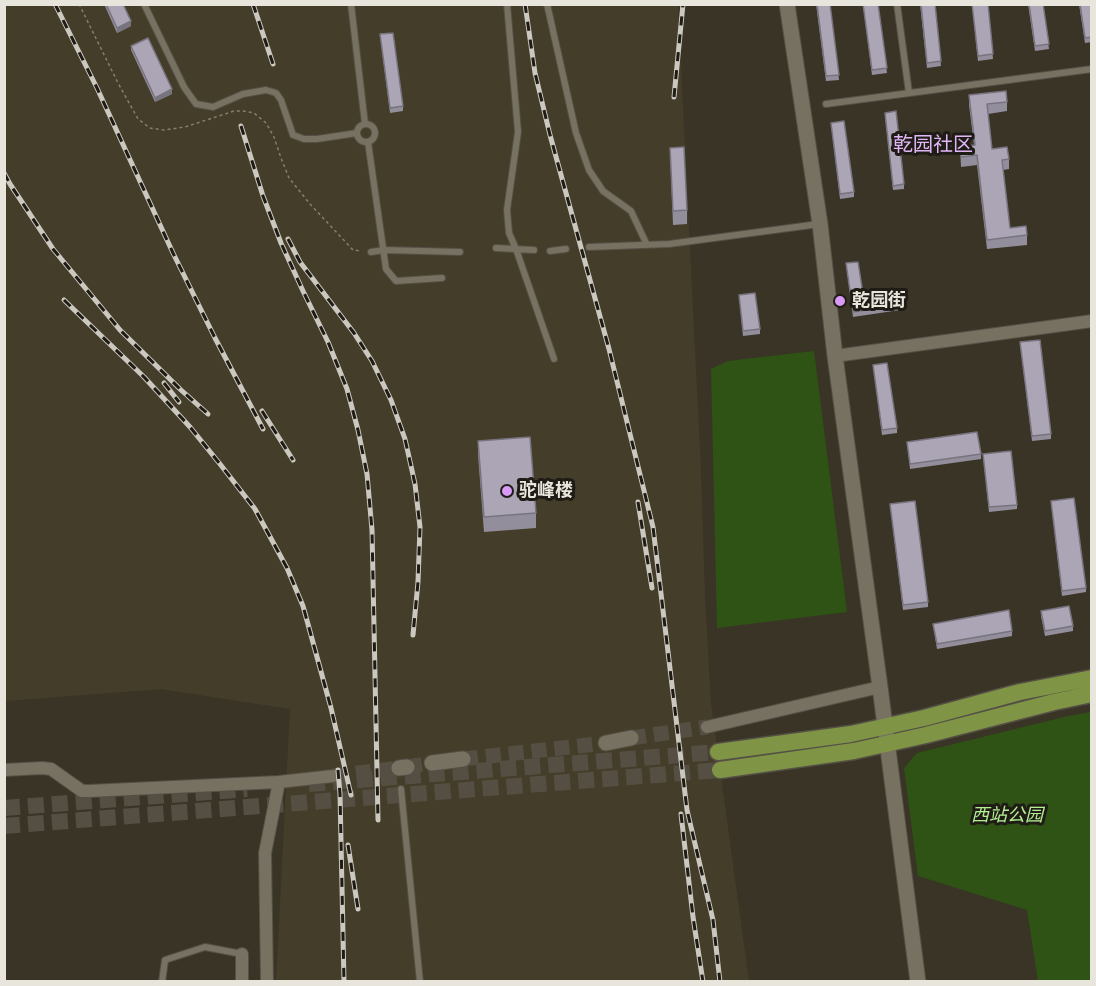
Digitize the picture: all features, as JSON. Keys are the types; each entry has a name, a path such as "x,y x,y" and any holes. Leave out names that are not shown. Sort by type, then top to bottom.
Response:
{"main road":[{"path":"718,752 851,734 924,718 1020,692 1092,678"},
{"path":"720,770 854,751 1092,694"}],"street":[{"path":"788,4 820,224 835,356 918,981"},
{"path":"835,356 1092,321"},
{"path":"707,727 880,687"},
{"path":"606,743 630,738"},
{"path":"432,763 463,759"},
{"path":"4,770 42,768 51,770 81,791 279,782 333,776"},
{"path":"267,981 265,853 279,782"},
{"path":"242,954 242,981"}],"lane":[{"path":"144,4 184,87 196,104 213,107 243,94 266,90 276,93 281,100 293,135 304,139 317,139 357,133"},
{"path":"351,4 365,124"},
{"path":"507,4 518,132 507,210 509,233 554,359"},
{"path":"546,4 576,134 589,170 603,191 632,211 647,245"},
{"path":"897,4 909,93"},
{"path":"826,104 1092,69"},
{"path":"365,124 369,124 375,131 375,136 368,142 359,139 357,133 357,129 365,124"},
{"path":"368,142 386,269 396,281 442,278"},
{"path":"589,247 669,244 820,224"},
{"path":"496,248 534,250"},
{"path":"550,251 566,249"},
{"path":"371,252 384,250 460,252"},
{"path":"401,789 420,981"},
{"path":"162,981 165,960 205,947 242,954"}],"path":[{"path":"79,4 138,119 150,128 164,130 185,127 234,111 254,113 266,123 274,137 289,178 310,204 353,250 371,252"}],"shaded area":[{"path":"4,5 678,5 711,704 749,981 276,981 290,709 161,689 5,701"}],"green space":[{"path":"814,351 847,612 717,628 711,369 728,361"},
{"name":"西站公园","path":"1091,712 1091,981 1038,981 1027,910 918,876 904,768 917,753"}],"building":[{"path":"106,4 123,4 131,21 117,28"},
{"path":"817,4 830,4 839,75 826,76"},
{"path":"863,4 878,4 887,68 872,70"},
{"path":"921,4 935,4 941,61 927,63"},
{"path":"972,4 988,4 993,54 978,56"},
{"path":"1029,4 1043,4 1049,44 1035,46"},
{"path":"1080,4 1092,4 1092,37 1085,38"},
{"path":"393,33 403,106 390,108 380,34"},
{"path":"148,38 172,89 155,98 131,46"},
{"path":"1006,91 1007,102 987,104 992,149 1007,147 1009,159 1002,160 1010,228 1026,226 1027,235 987,240 977,155 961,157 960,147 975,145 969,95"},
{"path":"896,111 904,184 893,186 885,113"},
{"path":"844,121 854,192 840,194 831,123"},
{"path":"684,147 687,210 673,211 670,148"},
{"path":"858,262 864,300 898,294 900,305 853,312 846,263"},
{"path":"755,293 760,329 743,331 739,295"},
{"path":"1040,340 1051,434 1032,436 1020,342"},
{"path":"887,363 897,428 882,430 873,365"},
{"path":"977,432 981,454 910,464 907,442"},
{"name":"驼峰楼","path":"530,437 536,513 484,517 478,441"},
{"path":"1011,451 1017,505 989,507 983,454"},
{"path":"1074,498 1086,588 1062,591 1051,501"},
{"path":"915,501 928,602 903,605 890,504"},
{"path":"1069,606 1073,626 1045,631 1041,611"},
{"path":"1009,610 1012,631 937,644 933,624"}],"tunnel":[{"path":"631,738 707,727"},
{"path":"463,759 606,743"},
{"path":"309,784 718,752"},
{"path":"407,767 432,763"},
{"path":"333,776 399,768"},
{"path":"4,826 720,770"},
{"path":"4,808 247,789"}],"railway":[{"path":"55,4 97,88 173,253 263,429"},
{"path":"253,4 273,64"},
{"path":"525,4 535,73 550,135 609,349 653,527 687,810 713,920 720,982"},
{"path":"674,97 683,4"},
{"path":"241,126 263,196 281,243 328,342 347,389 367,474 372,530 378,820"},
{"path":"4,173 53,249 120,330 208,414"},
{"path":"288,239 300,262 354,333 372,361 391,400 405,439 415,484 420,527 413,635"},
{"path":"64,300 144,377 190,427 255,509 287,568 303,606 331,708 351,795"},
{"path":"164,383 179,402"},
{"path":"262,411 293,460"},
{"path":"638,502 652,588"},
{"path":"338,770 344,982"},
{"path":"681,814 703,982"},
{"path":"348,845 358,909"}],"place":[{"name":"乾园街","path":"840,301"},
{"name":"驼峰楼","path":"507,491"}],"district":[{"name":"乾园社区","path":"933,145"}]}
